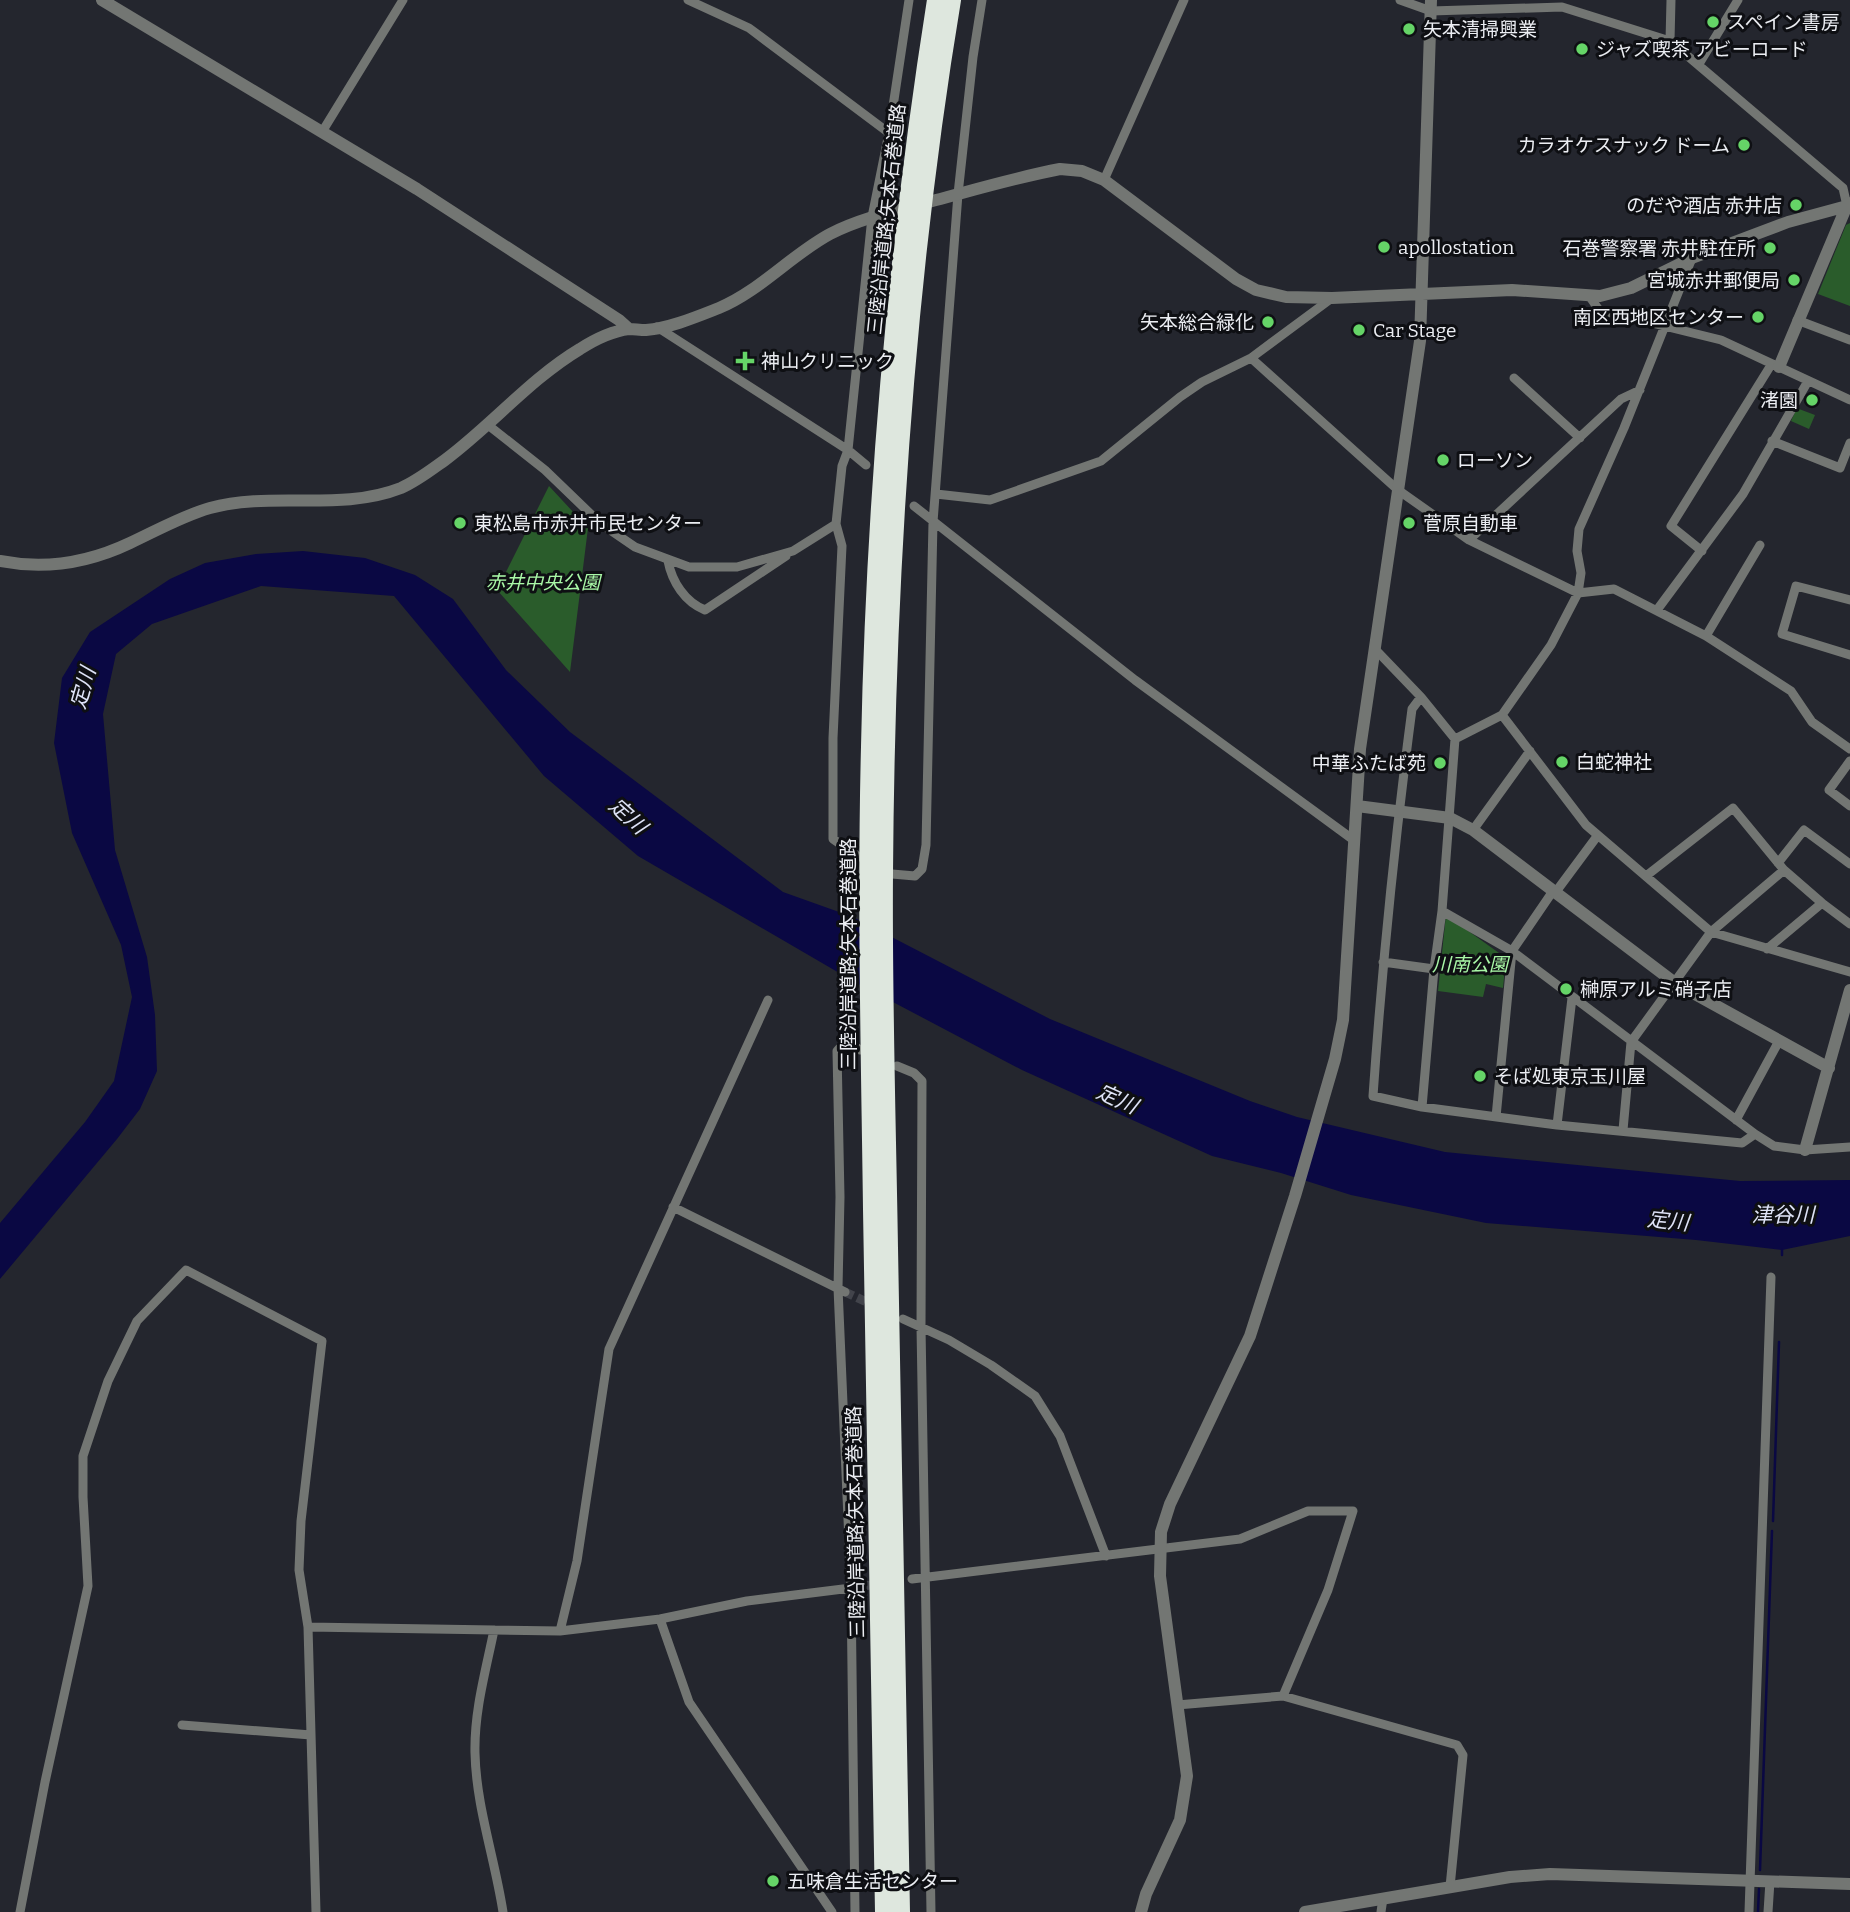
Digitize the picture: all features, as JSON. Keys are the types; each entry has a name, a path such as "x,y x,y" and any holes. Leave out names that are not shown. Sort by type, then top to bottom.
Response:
{"highway":[{"name":"三陸沿岸道路;矢本石巻道路","path":"918,191 952,0"},
{"name":"三陸沿岸道路;矢本石巻道路","path":"884,1912 876,1560 876,869 870,748 879,514 918,191 935,6"},
{"name":"三陸沿岸道路;矢本石巻道路","path":"878,1054 901,1912"}],"street":[{"path":"102,0 417,189 629,329"},
{"path":"322,132 403,0"},
{"path":"688,0 749,28 889,133"},
{"path":"909,0 889,133 872,217 848,450 842,466 836,524 842,545 833,738 832,839 876,869 915,876 922,869 926,845 933,522 958,194 982,0"},
{"path":"1104,180 1184,0"},
{"path":"1400,0 1431,6 1562,7 1670,41 1843,188 1849,204 1775,366 1671,526 1702,551"},
{"path":"1670,41 1671,0"},
{"path":"1699,64 1738,0"},
{"path":"1141,1912 1146,1894 1174,1836 1183,1807 1186,1768 1160,1576 1161,1532 1170,1504 1250,1336 1295,1196 1343,1020 1360,749 1420,341 1431,6"},
{"path":"0,561 45,566 89,559 127,545 193,514 226,505 358,499 402,487 427,474 488,425 546,371 582,347 629,329 647,330 722,307 814,244 872,217 1060,169 1082,171 1104,180 1236,279 1256,290 1286,297 1332,298 1512,290 1590,297 1631,288 1692,258 1788,222 1849,204"},
{"path":"1455,739 1502,715 1551,645 1577,593 1581,573 1577,551 1579,529 1640,390 1692,258"},
{"path":"1590,297 1599,310 1721,340 1850,400"},
{"path":"936,494 990,500 1088,467 1114,452 1202,382 1251,358 1332,298"},
{"path":"1797,320 1850,340"},
{"path":"657,327 848,450 866,465"},
{"path":"1251,358 1398,490 1469,540 1577,593 1614,589 1706,636 1791,691 1812,722 1850,749"},
{"path":"1514,378 1580,438"},
{"path":"1657,610 1743,494 1808,382"},
{"path":"1469,540 1621,399 1640,390"},
{"path":"488,425 545,470 600,523 635,547 668,561 689,567 737,567 793,551"},
{"path":"1772,441 1840,468 1850,443"},
{"path":"914,506 1135,680 1354,841"},
{"path":"668,561 670,574 690,604 705,610 836,524"},
{"path":"1706,636 1760,545"},
{"path":"1850,600 1796,586 1782,634 1850,655"},
{"path":"1374,648 1421,697 1455,739 1442,911 1422,1107"},
{"path":"1421,697 1412,709 1399,811 1383,962 1373,1096 1422,1107 1557,1125 1742,1143 1755,1134"},
{"path":"1502,715 1586,825 1711,932 1850,972"},
{"path":"1473,830 1530,751"},
{"path":"1850,761 1829,790 1850,806"},
{"path":"1357,806 1450,818 1473,830 1675,983 1829,1068"},
{"path":"1646,876 1733,808 1781,866 1850,924"},
{"path":"1623,1130 1630,1042 1711,932 1781,866 1804,830 1850,864"},
{"path":"1496,1117 1511,951 1598,835"},
{"path":"1767,949 1822,903"},
{"path":"1442,911 1511,951 1630,1042 1774,1146 1805,1150 1850,1147"},
{"path":"1383,962 1434,969"},
{"path":"1805,1150 1850,990"},
{"path":"1557,1125 1572,998"},
{"path":"560,1631 577,1561 609,1349 768,1000"},
{"path":"1736,1120 1779,1041"},
{"path":"855,1912 851,1588 836,1051 846,1044 878,1054 914,1073 922,1081 921,1327 931,1912"},
{"path":"673,1208 841,1289"},
{"path":"20,1912 47,1769 88,1586 83,1456 108,1381 137,1321 186,1270 322,1342 301,1521 299,1570 308,1627 316,1912"},
{"path":"1749,1912 1771,1277"},
{"path":"903,1319 991,1365 1035,1396 1060,1436 1106,1556"},
{"path":"912,1579 1240,1539 1308,1511 1353,1511 1328,1590 1283,1696"},
{"path":"308,1627 560,1631 660,1619 747,1601 851,1588"},
{"path":"660,1619 689,1702 832,1912"},
{"path":"494,1630 480,1698 475,1753 479,1794 503,1912"},
{"path":"1177,1705 1283,1696 1457,1745 1463,1755 1450,1887"},
{"path":"182,1725 311,1735"},
{"path":"1305,1912 1510,1877 1550,1874 1850,1884"},
{"path":"1768,1912 1770,1881"},
{"path":"1381,1912 1383,1898"}],"green space":[{"path":"1850,223 1850,306 1818,294 1846,225"},
{"path":"1799,409 1815,415 1809,429 1791,421"},
{"name":"赤井中央公園","path":"549,486 588,528 570,672 497,590"},
{"name":"川南公園","path":"1446,915 1506,958 1503,988 1486,984 1483,997 1438,991"}],"water":[{"path":"303,551 365,558 415,575 453,599 506,670 570,732 783,892 853,917 1050,1019 1250,1101 1297,1117 1445,1152 1740,1181 1850,1180 1850,1236 1782,1250 1696,1240 1486,1223 1351,1195 1281,1173 1212,1156 1022,1070 853,981 638,856 544,776 394,596 261,586 152,624 116,654 103,714 115,850 147,957 155,1015 157,1071 140,1109 0,1279 0,1223 85,1122 114,1081 132,997 121,945 72,833 54,743 62,678 90,632 170,579 205,563 256,554"}],"waterway":[{"path":"1782,1250 1782,1255"},
{"path":"1773,1521 1779,1342"},
{"path":"1760,1870 1772,1531"},
{"path":"1758,1912 1759,1889"}],"tunnel":[{"path":"845,1292 873,1305"},
{"path":"851,1588 877,1584"}],"place":[{"name":"スペイン書房","path":"1713,22"},
{"name":"矢本清掃興業","path":"1409,29"},
{"name":"ジャズ喫茶 アビーロード","path":"1582,49"},
{"name":"カラオケスナック ドーム","path":"1744,145"},
{"name":"のだや酒店 赤井店","path":"1796,205"},
{"name":"apollostation","path":"1384,247"},
{"name":"石巻警察署 赤井駐在所","path":"1770,248"},
{"name":"宮城赤井郵便局","path":"1794,280"},
{"name":"南区西地区センター","path":"1758,317"},
{"name":"矢本総合緑化","path":"1268,322"},
{"name":"Car Stage","path":"1359,330"},
{"name":"神山クリニック","path":"745,361"},
{"name":"渚園","path":"1812,400"},
{"name":"ローソン","path":"1443,460"},
{"name":"東松島市赤井市民センター","path":"460,523"},
{"name":"菅原自動車","path":"1409,523"},
{"name":"白蛇神社","path":"1562,762"},
{"name":"中華ふたば苑","path":"1440,763"},
{"name":"榊原アルミ硝子店","path":"1566,989"},
{"name":"そば処東京玉川屋","path":"1480,1076"},
{"name":"五味倉生活センター","path":"773,1881"}],"water label":[{"name":"定川","path":"83,688"},
{"name":"定川","path":"628,816"},
{"name":"定川","path":"1117,1099"},
{"name":"津谷川","path":"1783,1215"},
{"name":"定川","path":"1668,1221"}]}
